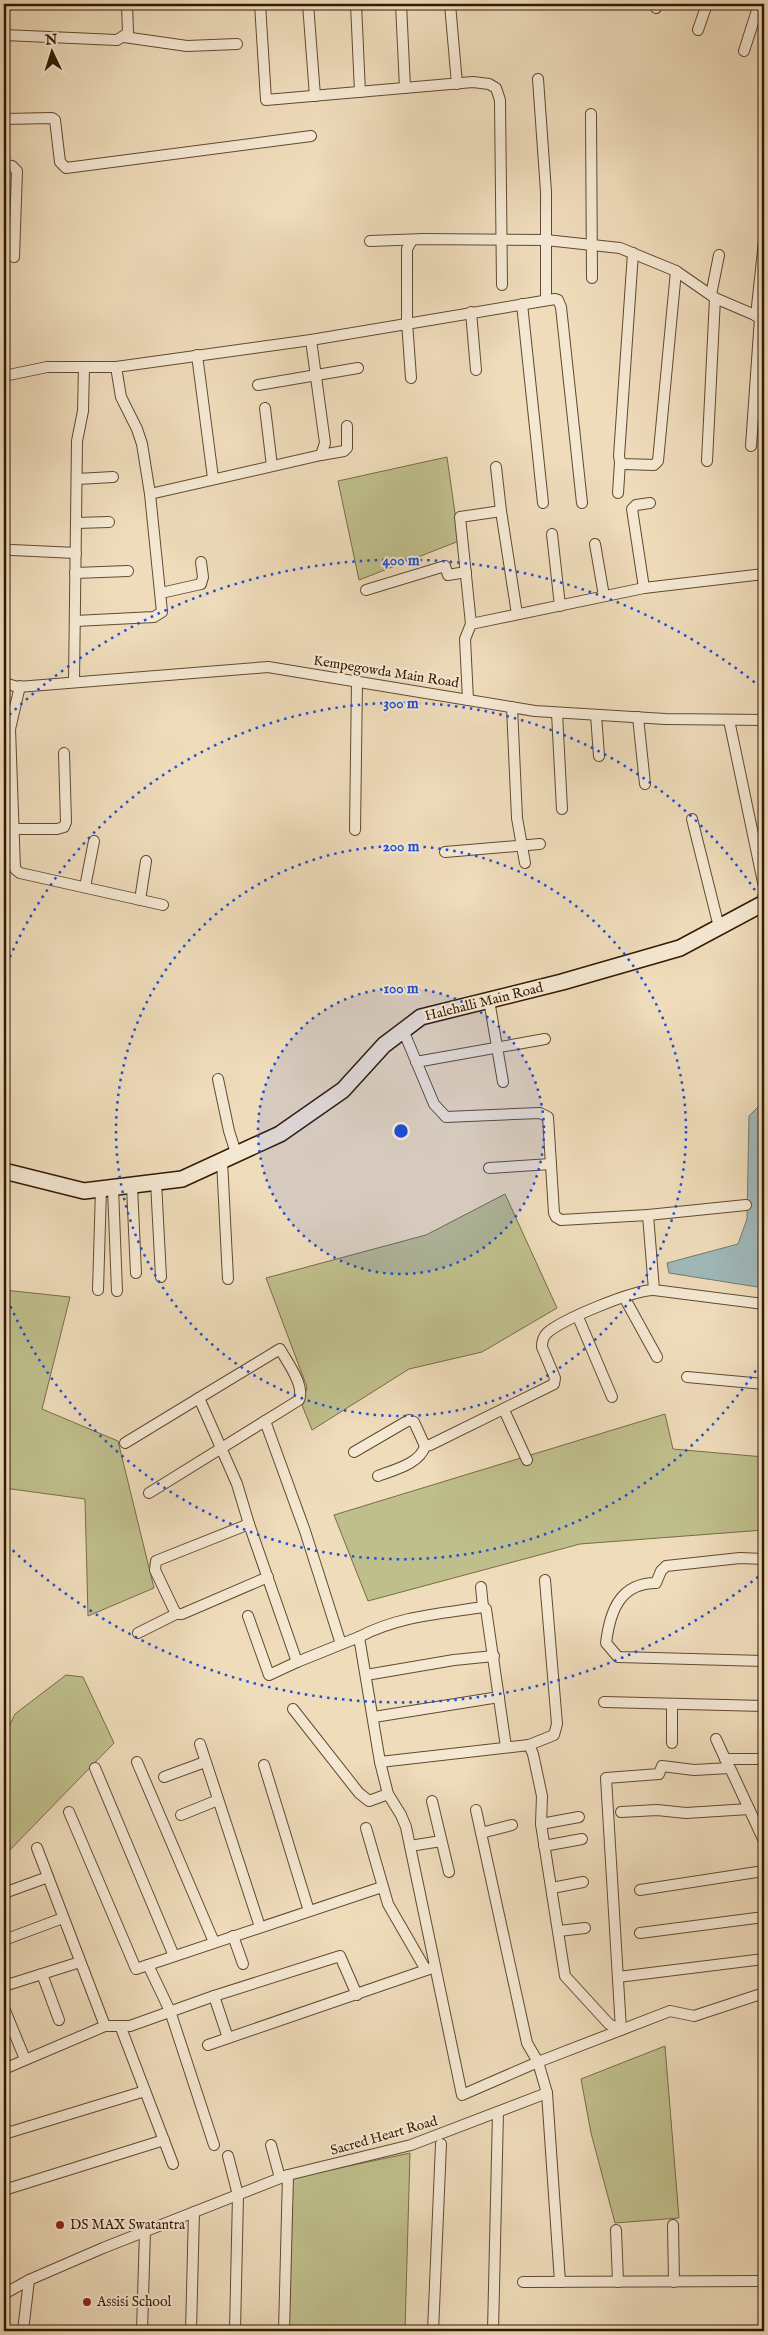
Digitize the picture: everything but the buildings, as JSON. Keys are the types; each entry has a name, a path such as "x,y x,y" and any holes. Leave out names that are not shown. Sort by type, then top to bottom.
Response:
{"main road":[{"name":"Halehalli Main Road","path":"4,1171 84,1192 182,1179 280,1134 344,1090 384,1045 421,1017 562,982 680,948 764,903"}],"street":[{"path":"124,37 129,27 127,4"},
{"path":"260,4 266,100 456,84 489,84 496,88 500,100 502,284"},
{"path":"308,4 315,96"},
{"path":"356,4 360,92"},
{"path":"401,4 405,88"},
{"path":"450,4 456,84"},
{"path":"698,30 707,4"},
{"path":"744,52 759,4"},
{"path":"4,35 117,40 124,37 187,46 237,44"},
{"path":"538,79 546,192 546,299"},
{"path":"591,114 592,278"},
{"path":"4,120 52,118 55,120 60,162 66,168 311,136"},
{"path":"4,165 12,166 17,171 14,257"},
{"path":"411,378 407,322 407,249 412,240"},
{"path":"370,241 546,240 620,248 676,271 713,297 760,318"},
{"path":"751,446 764,241"},
{"path":"618,493 633,253"},
{"path":"707,461 713,297 719,256"},
{"path":"620,462 654,464 658,461 676,271"},
{"path":"4,376 47,367 116,367 311,340 546,299 558,300 561,307 582,503"},
{"path":"522,304 543,503"},
{"path":"471,312 476,370"},
{"path":"311,340 325,443 321,456"},
{"path":"197,355 213,478"},
{"path":"74,682 77,441 83,411 84,367"},
{"path":"75,621 158,617 162,612 150,494 140,437 121,397 116,367"},
{"path":"258,385 358,368"},
{"path":"265,408 272,466"},
{"path":"150,494 213,478 344,451 347,448 347,426"},
{"path":"496,467 517,614"},
{"path":"77,479 113,477"},
{"path":"644,588 632,509 636,505 650,503"},
{"path":"468,700 465,639 471,624 460,517 501,511"},
{"path":"76,523 109,522"},
{"path":"552,534 560,606"},
{"path":"595,544 604,596"},
{"path":"12,550 76,553"},
{"path":"161,593 201,584 203,577 202,562"},
{"path":"366,590 445,566 448,575 466,572"},
{"path":"75,573 128,571"},
{"path":"471,624 644,588 764,574"},
{"name":"Kempegowda Main Road","path":"4,683 20,686 268,667 558,713 764,720"},
{"path":"355,830 357,682"},
{"path":"20,686 10,729 14,866 17,871 163,905"},
{"path":"512,707 517,818 524,863"},
{"path":"558,713 562,809"},
{"path":"596,715 600,756"},
{"path":"638,717 645,784"},
{"path":"729,720 764,887"},
{"path":"13,830 64,827 66,822 64,753"},
{"path":"692,819 719,927"},
{"path":"85,888 94,841"},
{"path":"445,852 540,844"},
{"path":"140,900 146,861"},
{"path":"489,1000 503,1082"},
{"path":"403,1030 434,1104 446,1117 545,1114 550,1122 554,1212 560,1220 648,1215 746,1205"},
{"path":"416,1062 545,1039"},
{"path":"218,1079 229,1131 236,1153"},
{"path":"222,1161 228,1279"},
{"path":"489,1168 552,1164"},
{"path":"156,1182 161,1277"},
{"path":"132,1186 136,1273"},
{"path":"98,1290 107,1189"},
{"path":"107,1189 118,1291"},
{"path":"648,1215 654,1290"},
{"path":"425,1446 504,1410 554,1384 555,1378 542,1342 548,1333 578,1317 624,1297 646,1290 654,1290 764,1304"},
{"path":"624,1297 657,1356"},
{"path":"578,1317 612,1397"},
{"path":"124,1444 280,1349 300,1387 301,1394 299,1400 221,1447 149,1494"},
{"path":"688,1377 764,1384"},
{"path":"199,1398 237,1484 297,1662"},
{"path":"504,1410 527,1460"},
{"path":"354,1452 409,1420 414,1422 425,1446 423,1452 415,1459 378,1476"},
{"path":"265,1421 305,1531 341,1644"},
{"path":"176,1614 155,1570 156,1561 249,1524"},
{"path":"764,1559 740,1558 666,1566 661,1571 656,1583 642,1583 625,1592 609,1619 606,1643 618,1658 764,1661"},
{"path":"138,1633 176,1614 182,1614 268,1577"},
{"path":"380,1762 528,1745 554,1735 557,1724 545,1580"},
{"path":"481,1587 483,1607 489,1614 506,1747"},
{"path":"248,1616 269,1675 385,1624 483,1607"},
{"path":"359,1637 374,1717 380,1762 388,1794 401,1815 410,1846 430,1969 462,2095 538,2062 670,2011 694,2016 764,1993"},
{"path":"366,1675 454,1660 494,1656"},
{"path":"374,1717 499,1697"},
{"path":"604,1702 764,1706"},
{"path":"672,1704 672,1743"},
{"path":"293,1709 359,1793 369,1800 388,1794"},
{"path":"716,1739 764,1841"},
{"path":"200,1744 260,1927"},
{"path":"528,1745 533,1754 542,1796 541,1824 565,1976 610,2024 621,2030"},
{"path":"621,2030 606,1778 659,1774 662,1766 694,1770 764,1759"},
{"path":"137,1762 214,1942"},
{"path":"164,1777 205,1762"},
{"path":"264,1765 309,1911"},
{"path":"95,1768 174,1956"},
{"path":"181,1814 218,1800"},
{"path":"432,1800 449,1872"},
{"path":"621,1812 657,1810 686,1813 749,1809"},
{"path":"476,1810 527,2043 538,2062 547,2093 560,2282"},
{"path":"69,1812 136,1969 382,1887"},
{"path":"541,1824 579,1817"},
{"path":"481,1833 512,1824"},
{"path":"366,1828 382,1887 395,1919 430,1969"},
{"path":"544,1846 582,1839"},
{"path":"410,1846 442,1841"},
{"path":"37,1848 105,2026"},
{"path":"640,1890 764,1871"},
{"path":"4,1893 48,1877"},
{"path":"552,1888 583,1882"},
{"path":"640,1933 764,1917"},
{"path":"4,1940 63,1918"},
{"path":"559,1931 585,1928"},
{"path":"233,1936 243,1964"},
{"path":"4,2069 105,2026 122,2028 214,1996 340,1956 357,1995"},
{"path":"618,1977 764,1958"},
{"path":"4,1986 80,1962"},
{"path":"148,1965 170,2011 214,2145"},
{"path":"208,2045 430,1969"},
{"path":"42,1974 59,2020"},
{"path":"214,1996 228,2038"},
{"path":"5,2015 25,2060"},
{"path":"122,2028 173,2164"},
{"path":"4,2134 145,2091"},
{"name":"Sacred Heart Road","path":"4,2294 28,2280 145,2231 284,2177 411,2145 547,2093"},
{"path":"493,2331 498,2112"},
{"path":"4,2190 164,2140"},
{"path":"271,2144 284,2177 284,2331"},
{"path":"433,2331 441,2144"},
{"path":"228,2156 238,2195 235,2331"},
{"path":"191,2331 194,2212"},
{"path":"674,2225 674,2282"},
{"path":"616,2230 618,2282"},
{"path":"142,2331 145,2231"},
{"path":"23,2331 28,2280"},
{"path":"523,2282 764,2281"}],"green space":[{"path":"447,457 459,541 359,580 338,481"},
{"path":"505,1194 557,1308 482,1352 409,1369 312,1430 302,1405 307,1387 266,1278 426,1235"},
{"path":"4,1290 70,1297 42,1409 118,1441 154,1588 88,1616 85,1499 4,1488"},
{"path":"665,1414 673,1449 764,1457 764,1530 580,1544 368,1601 334,1515"},
{"path":"66,1675 83,1677 114,1743 4,1856 4,1737 15,1714"},
{"path":"665,2046 679,2218 615,2223 591,2133 581,2079"},
{"path":"410,2153 405,2331 289,2331 292,2178"}],"water":[{"path":"764,1101 764,1288 669,1273 667,1263 738,1244 747,1219 749,1116"}],"place":[{"name":"DS MAX Swatantra","path":"60,2225"},
{"name":"Assisi School","path":"87,2302"}]}
